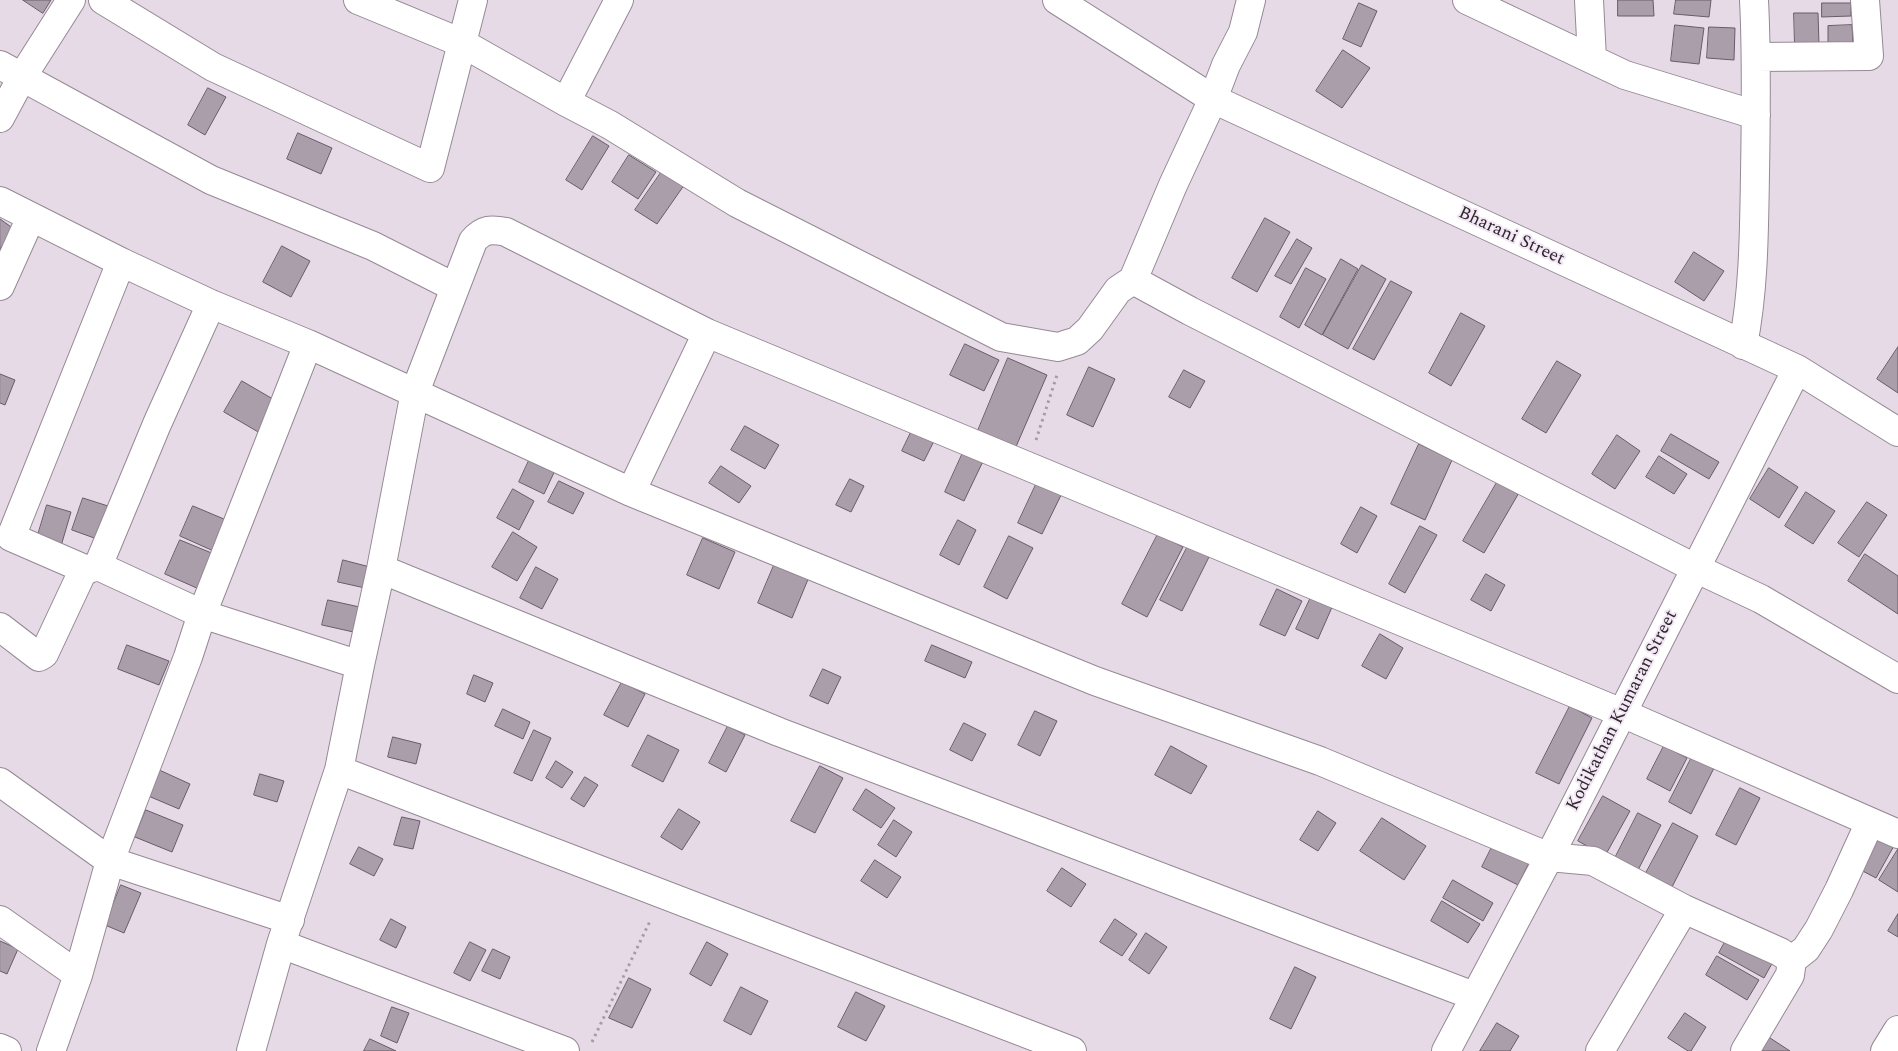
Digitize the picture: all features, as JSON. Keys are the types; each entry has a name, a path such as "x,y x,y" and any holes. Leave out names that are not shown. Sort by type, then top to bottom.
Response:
{"street":[{"path":"0,118 11,71 71,0"},
{"path":"103,0 213,67 430,168 473,0"},
{"path":"358,0 462,43 610,125 737,202 1001,337 1058,347 1077,341 1090,329 1118,290 1133,280 1173,185 1213,99 1226,65 1243,32 1251,0"},
{"path":"566,102 620,0"},
{"name":"Bharani Street","path":"1058,0 1213,99 1797,369 1898,432"},
{"path":"1467,0 1625,75 1756,115"},
{"path":"1589,0 1592,59"},
{"path":"1743,345 1748,319 1755,212 1757,57 1754,0"},
{"path":"1757,57 1869,56 1865,0"},
{"path":"11,71 210,180 373,246 454,287"},
{"path":"0,201 121,262 211,304 308,344 631,492 1095,681 1320,761 1549,857 1593,862 1684,910 1780,952 1792,960"},
{"path":"0,286 31,217"},
{"path":"251,1051 285,932 339,770 360,664 382,569 415,392 473,241 479,233 488,229 506,232 707,333 1622,713 1898,834"},
{"path":"121,262 11,537 92,568 202,614 360,664"},
{"path":"1133,280 1190,311 1695,568 1761,599 1898,678"},
{"path":"0,627 41,657 44,654 81,575 92,568 211,304"},
{"path":"631,492 707,333"},
{"path":"52,1051 78,975 110,861 188,657 202,614 308,344"},
{"name":"Kodikathan Kumaran Street","path":"1446,1051 1549,857 1797,369"},
{"path":"382,569 779,732 1474,996"},
{"path":"339,770 1072,1051"},
{"path":"0,782 110,861 285,932 565,1051"},
{"path":"1745,1051 1790,975 1792,960 1806,949 1819,929 1870,822"},
{"path":"1600,1051 1684,910"},
{"path":"0,920 78,975"},
{"path":"1885,1051 1898,1030"},
{"path":"0,1048 7,1051"}],"path":[{"path":"1026,465 1057,379 1058,347"},
{"path":"591,1042 663,894"}],"building":[{"path":"23,0 51,0 43,13"},
{"path":"1618,0 1653,0 1654,16 1618,16"},
{"path":"1676,0 1711,0 1709,17 1674,14"},
{"path":"1359,3 1377,11 1361,47 1343,39"},
{"path":"1822,3 1851,3 1851,16 1822,17"},
{"path":"1794,13 1818,13 1819,45 1795,46"},
{"path":"1675,25 1704,28 1699,64 1671,61"},
{"path":"1852,25 1853,44 1828,45 1828,26"},
{"path":"1709,27 1735,28 1734,60 1707,58"},
{"path":"1343,50 1370,68 1342,108 1316,91"},
{"path":"208,88 226,97 205,135 188,125"},
{"path":"298,133 332,148 321,174 287,159"},
{"path":"593,136 609,146 582,190 566,180"},
{"path":"629,155 656,172 638,199 612,182"},
{"path":"665,167 687,181 657,224 635,210"},
{"path":"1265,218 1290,232 1257,292 1232,278"},
{"path":"0,219 14,229 0,249"},
{"path":"1297,239 1312,248 1291,284 1275,276"},
{"path":"282,246 310,261 291,297 263,282"},
{"path":"1694,252 1724,271 1704,301 1675,282"},
{"path":"1341,259 1358,269 1322,335 1305,325"},
{"path":"1362,265 1386,279 1348,349 1323,335"},
{"path":"1306,268 1326,279 1299,328 1280,317"},
{"path":"1391,281 1412,292 1374,360 1353,349"},
{"path":"1461,313 1485,326 1451,386 1429,373"},
{"path":"965,344 999,360 984,391 950,375"},
{"path":"1898,347 1898,393 1877,379"},
{"path":"1008,358 1047,375 1015,449 977,433"},
{"path":"1557,361 1581,375 1546,433 1522,419"},
{"path":"1089,367 1115,379 1093,427 1067,415"},
{"path":"1184,370 1205,381 1190,408 1169,397"},
{"path":"0,374 15,380 5,405 0,403"},
{"path":"242,381 278,402 260,433 224,412"},
{"path":"915,424 937,435 924,461 902,451"},
{"path":"745,426 779,445 765,469 731,450"},
{"path":"1671,434 1719,462 1709,479 1661,451"},
{"path":"1617,435 1640,451 1615,489 1592,474"},
{"path":"1419,444 1452,460 1425,520 1391,504"},
{"path":"966,446 986,455 964,501 945,492"},
{"path":"533,452 558,464 544,494 519,482"},
{"path":"1659,456 1687,474 1674,494 1646,477"},
{"path":"721,466 751,486 739,503 709,483"},
{"path":"1769,468 1798,487 1779,518 1750,499"},
{"path":"1040,476 1065,487 1042,534 1018,523"},
{"path":"850,479 864,486 851,512 836,505"},
{"path":"1499,479 1520,491 1484,553 1463,541"},
{"path":"559,481 584,493 573,514 548,502"},
{"path":"513,489 534,501 519,530 497,518"},
{"path":"1806,492 1835,511 1813,544 1785,526"},
{"path":"83,498 108,506 97,539 72,530"},
{"path":"1867,502 1887,515 1859,557 1838,543"},
{"path":"47,505 71,512 61,546 37,538"},
{"path":"193,506 231,522 218,553 180,536"},
{"path":"1361,507 1377,516 1357,553 1341,544"},
{"path":"958,520 976,530 959,565 940,555"},
{"path":"1420,526 1437,535 1405,593 1389,584"},
{"path":"513,532 537,547 517,581 492,567"},
{"path":"1158,534 1183,547 1147,617 1122,604"},
{"path":"1009,536 1033,548 1007,599 984,587"},
{"path":"703,538 735,552 719,589 687,575"},
{"path":"180,540 214,554 199,589 165,574"},
{"path":"1189,544 1210,555 1182,611 1160,600"},
{"path":"1865,554 1898,576 1898,614 1848,581"},
{"path":"343,560 370,567 365,588 338,582"},
{"path":"775,563 809,577 792,618 758,603"},
{"path":"536,567 558,579 542,609 520,598"},
{"path":"1486,574 1505,585 1491,611 1471,600"},
{"path":"1277,589 1302,601 1285,636 1260,625"},
{"path":"1312,595 1333,605 1318,639 1296,629"},
{"path":"328,600 364,608 358,633 322,625"},
{"path":"1380,634 1403,648 1386,679 1362,666"},
{"path":"127,645 169,661 159,685 118,669"},
{"path":"932,645 972,662 965,678 925,661"},
{"path":"823,669 841,677 828,704 810,696"},
{"path":"474,675 493,683 485,702 467,694"},
{"path":"622,682 645,694 628,727 604,715"},
{"path":"1570,706 1592,718 1559,784 1536,773"},
{"path":"503,709 530,722 523,739 495,726"},
{"path":"1035,711 1057,721 1040,756 1018,745"},
{"path":"964,723 986,734 972,761 950,750"},
{"path":"728,726 745,735 726,772 709,763"},
{"path":"534,730 551,738 532,781 514,773"},
{"path":"648,735 679,750 663,782 632,766"},
{"path":"393,737 421,744 416,764 388,757"},
{"path":"1171,746 1207,766 1191,794 1155,775"},
{"path":"1664,746 1687,758 1670,791 1647,779"},
{"path":"1693,755 1715,766 1691,814 1669,802"},
{"path":"556,761 573,772 562,788 546,778"},
{"path":"820,766 843,778 815,833 791,821"},
{"path":"157,769 190,784 179,809 146,795"},
{"path":"260,774 284,781 277,802 254,795"},
{"path":"585,777 598,785 584,807 571,799"},
{"path":"1740,788 1760,798 1736,845 1716,835"},
{"path":"866,789 895,808 881,828 853,810"},
{"path":"1603,796 1630,811 1605,856 1578,841"},
{"path":"679,809 700,822 682,850 661,837"},
{"path":"146,810 183,825 172,852 135,837"},
{"path":"1318,811 1336,823 1318,851 1300,840"},
{"path":"1638,813 1661,825 1636,874 1613,862"},
{"path":"402,817 420,821 413,849 394,845"},
{"path":"1382,818 1426,846 1404,880 1360,851"},
{"path":"894,820 912,832 896,857 878,845"},
{"path":"1673,823 1698,836 1672,887 1646,873"},
{"path":"1876,834 1895,844 1876,878 1857,868"},
{"path":"1494,843 1530,861 1518,885 1482,867"},
{"path":"359,847 383,859 374,876 350,864"},
{"path":"1898,849 1898,892 1879,880"},
{"path":"875,860 901,877 887,898 861,881"},
{"path":"1062,868 1086,884 1071,907 1047,891"},
{"path":"1453,880 1493,903 1483,921 1443,898"},
{"path":"121,885 141,893 124,933 105,925"},
{"path":"1442,901 1480,924 1468,943 1431,921"},
{"path":"1898,914 1898,937 1888,931"},
{"path":"391,919 406,927 396,948 380,940"},
{"path":"1115,919 1137,934 1122,956 1100,942"},
{"path":"1146,933 1167,947 1149,974 1129,960"},
{"path":"1730,933 1775,958 1764,978 1719,953"},
{"path":"0,941 18,949 7,974 0,971"},
{"path":"470,942 486,950 470,981 454,973"},
{"path":"707,942 728,954 711,986 690,974"},
{"path":"493,949 510,957 500,979 482,971"},
{"path":"1717,956 1759,980 1747,1000 1706,975"},
{"path":"1295,967 1316,977 1291,1029 1270,1019"},
{"path":"629,978 651,989 632,1028 609,1018"},
{"path":"741,987 768,1001 751,1035 724,1021"},
{"path":"856,992 885,1006 866,1041 838,1027"},
{"path":"392,1007 409,1013 397,1043 381,1036"},
{"path":"1685,1013 1706,1027 1691,1051 1668,1038"},
{"path":"1497,1023 1519,1036 1510,1051 1480,1051"},
{"path":"1767,1036 1790,1051 1757,1051"},
{"path":"370,1039 396,1051 364,1051"}]}
